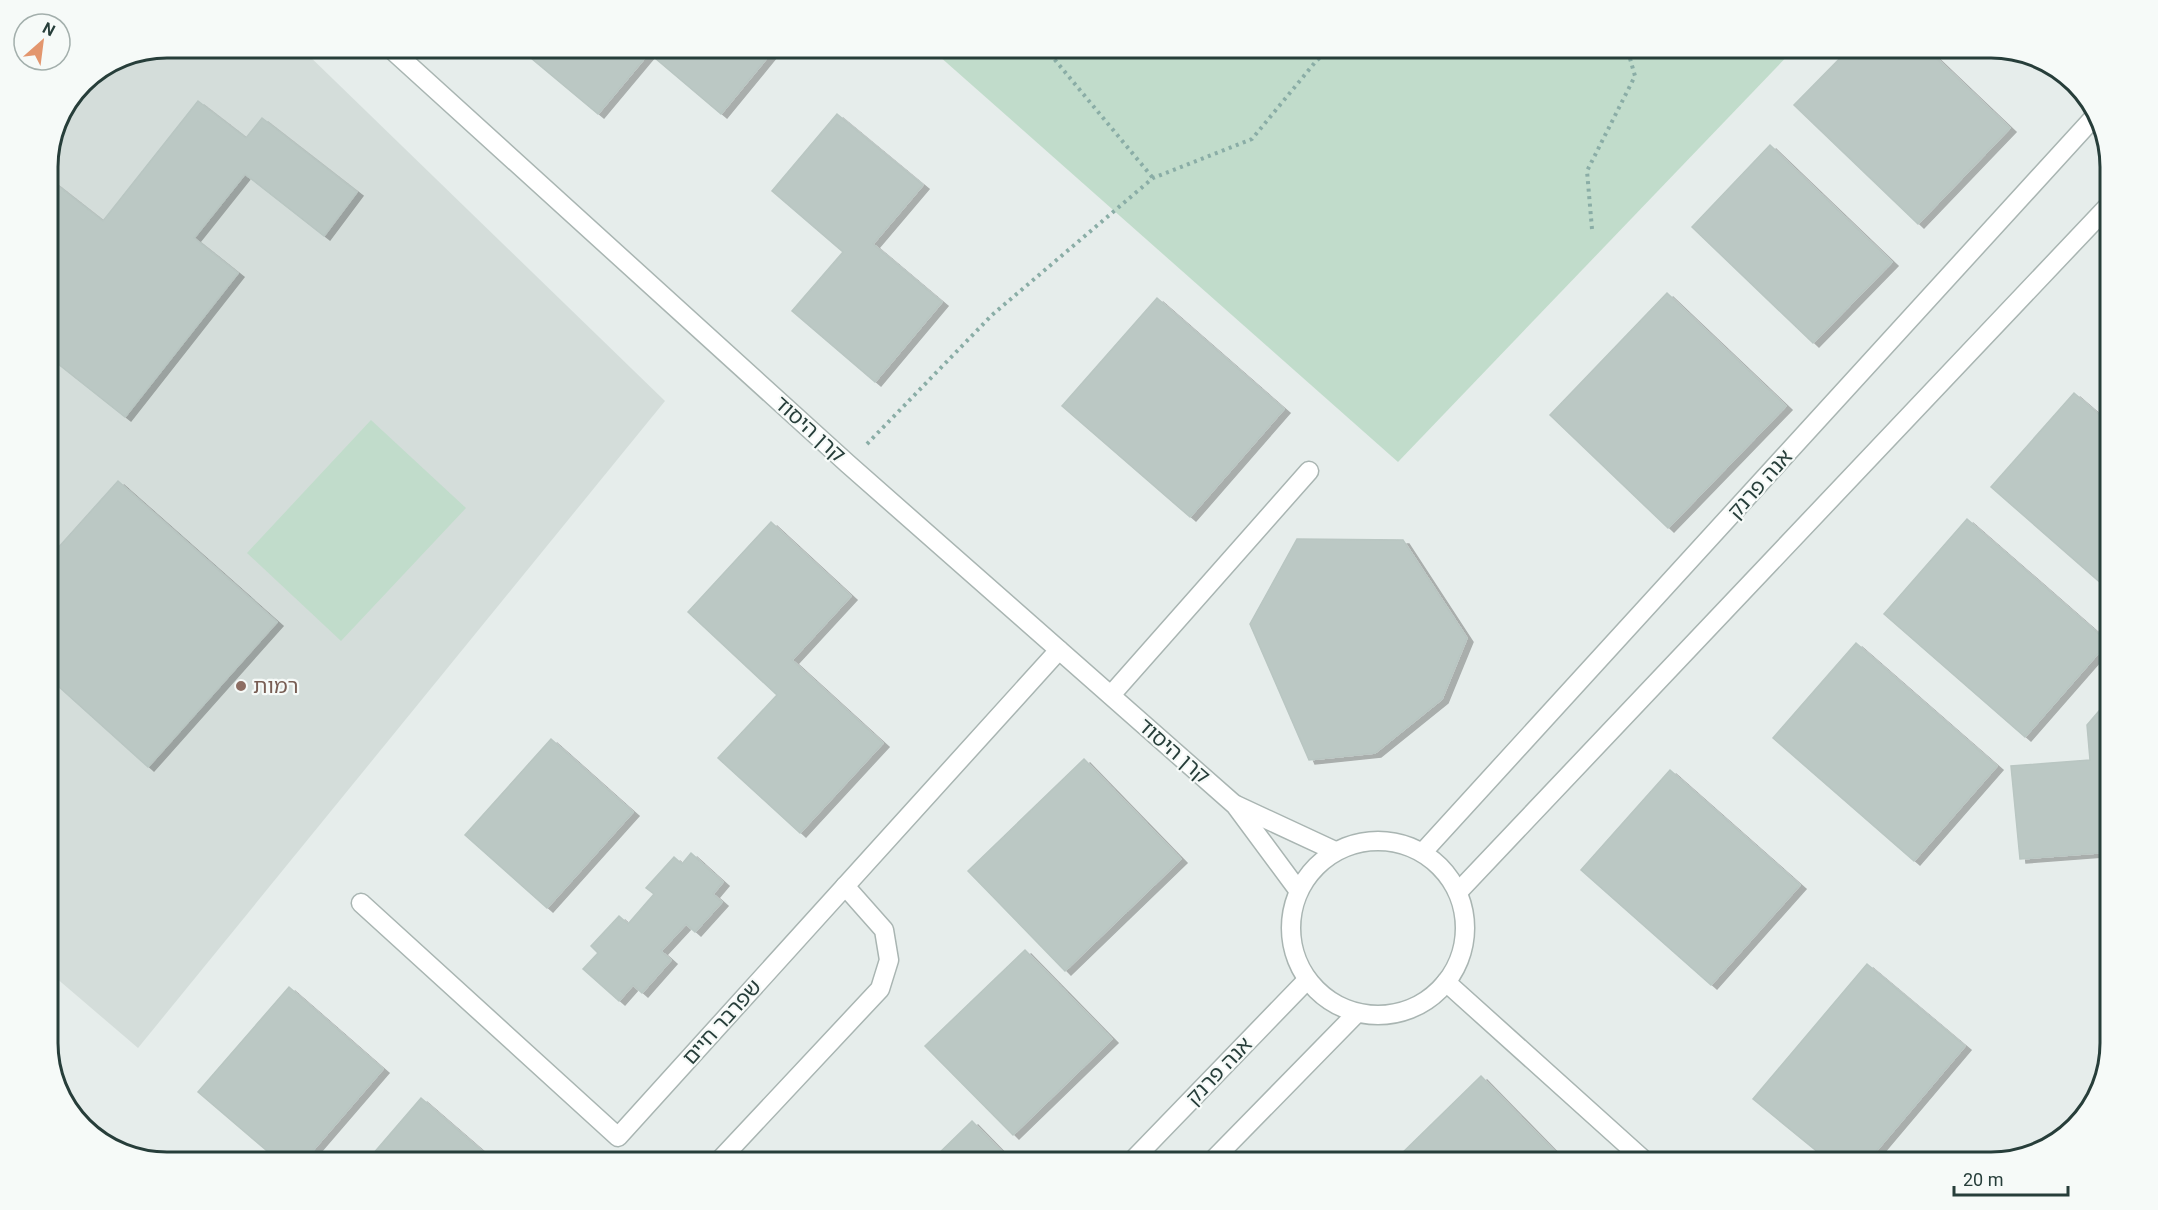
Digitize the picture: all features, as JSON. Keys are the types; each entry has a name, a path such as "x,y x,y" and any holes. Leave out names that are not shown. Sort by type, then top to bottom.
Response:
{"street":[{"name":"קרן היסוד","path":"402,59 848,464 1235,804 1298,890"},
{"name":"אנה פרנק","path":"1423,852 2090,123"},
{"path":"1458,892 2099,216"},
{"path":"1111,695 1309,471"},
{"name":"שפרבר חיים","path":"360,903 618,1137 1059,650"},
{"name":"קרן היסוד","path":"1235,804 1335,851"},
{"path":"1364,841 1394,842 1423,852 1441,866 1458,892 1466,922 1463,952 1446,982 1417,1007 1388,1015 1357,1013 1329,1001 1307,980 1293,950 1290,920 1298,890 1311,870 1335,851 1364,841"},
{"path":"727,1152 880,989 889,960 884,930 845,886"},
{"name":"אנה פרנק","path":"1141,1152 1307,980"},
{"path":"1446,982 1635,1152"},
{"path":"1221,1152 1357,1013"}],"path":[{"path":"848,464 992,315 1153,178 1252,139 1319,58"},
{"path":"1592,229 1587,171 1635,76 1630,58"},
{"path":"1054,59 1153,178"}],"shaded area":[{"name":"רמות","path":"161,59 312,59 665,401 138,1048 59,980 59,154 67,126 81,101 101,81 133,64"}],"green space":[{"path":"1785,58 1398,462 942,59"},
{"path":"371,420 466,508 341,641 247,553"}],"building":[{"path":"1840,58 1937,58 2010,128 1918,224 1794,105"},
{"path":"532,59 644,59 598,114"},
{"path":"656,59 766,59 721,114"},
{"path":"198,101 246,138 262,118 357,192 324,236 245,174 194,238 238,273 125,417 59,365 59,187 103,221"},
{"path":"837,114 923,185 873,244 942,302 875,382 792,311 843,252 772,191"},
{"path":"1770,145 1892,262 1813,343 1692,227"},
{"path":"1667,293 1786,406 1668,528 1550,415"},
{"path":"1157,298 1284,409 1190,517 1062,406"},
{"path":"2074,393 2099,415 2099,582 1991,487"},
{"path":"118,481 277,622 148,767 59,687 59,547"},
{"path":"1967,519 2100,635 2100,652 2025,737 1884,614"},
{"path":"771,522 851,596 792,660 883,743 800,833 718,758 777,695 688,612"},
{"path":"1297,539 1403,540 1467,638 1442,699 1375,753 1309,760 1250,624"},
{"path":"1856,643 1997,766 1914,861 1773,738"},
{"path":"2100,710 2100,853 2020,859 2011,766 2090,760 2087,725"},
{"path":"551,739 633,812 547,908 465,835"},
{"path":"1084,759 1181,859 1065,971 968,871"},
{"path":"1670,770 1800,885 1711,985 1581,870"},
{"path":"691,853 723,882 713,894 722,902 695,932 686,924 661,951 671,960 642,993 633,985 619,1001 583,969 598,953 591,946 619,916 628,924 654,894 646,888 674,857 682,864"},
{"path":"1025,950 1112,1039 1013,1135 925,1046"},
{"path":"1867,964 1965,1046 1875,1152 1818,1152 1753,1099"},
{"path":"289,987 383,1069 312,1152 268,1152 198,1092"},
{"path":"1481,1076 1555,1152 1403,1152"},
{"path":"421,1098 483,1152 375,1152"},
{"path":"972,1121 1002,1152 940,1152"}],"place":[{"name":"רמות","path":"241,686"}]}
